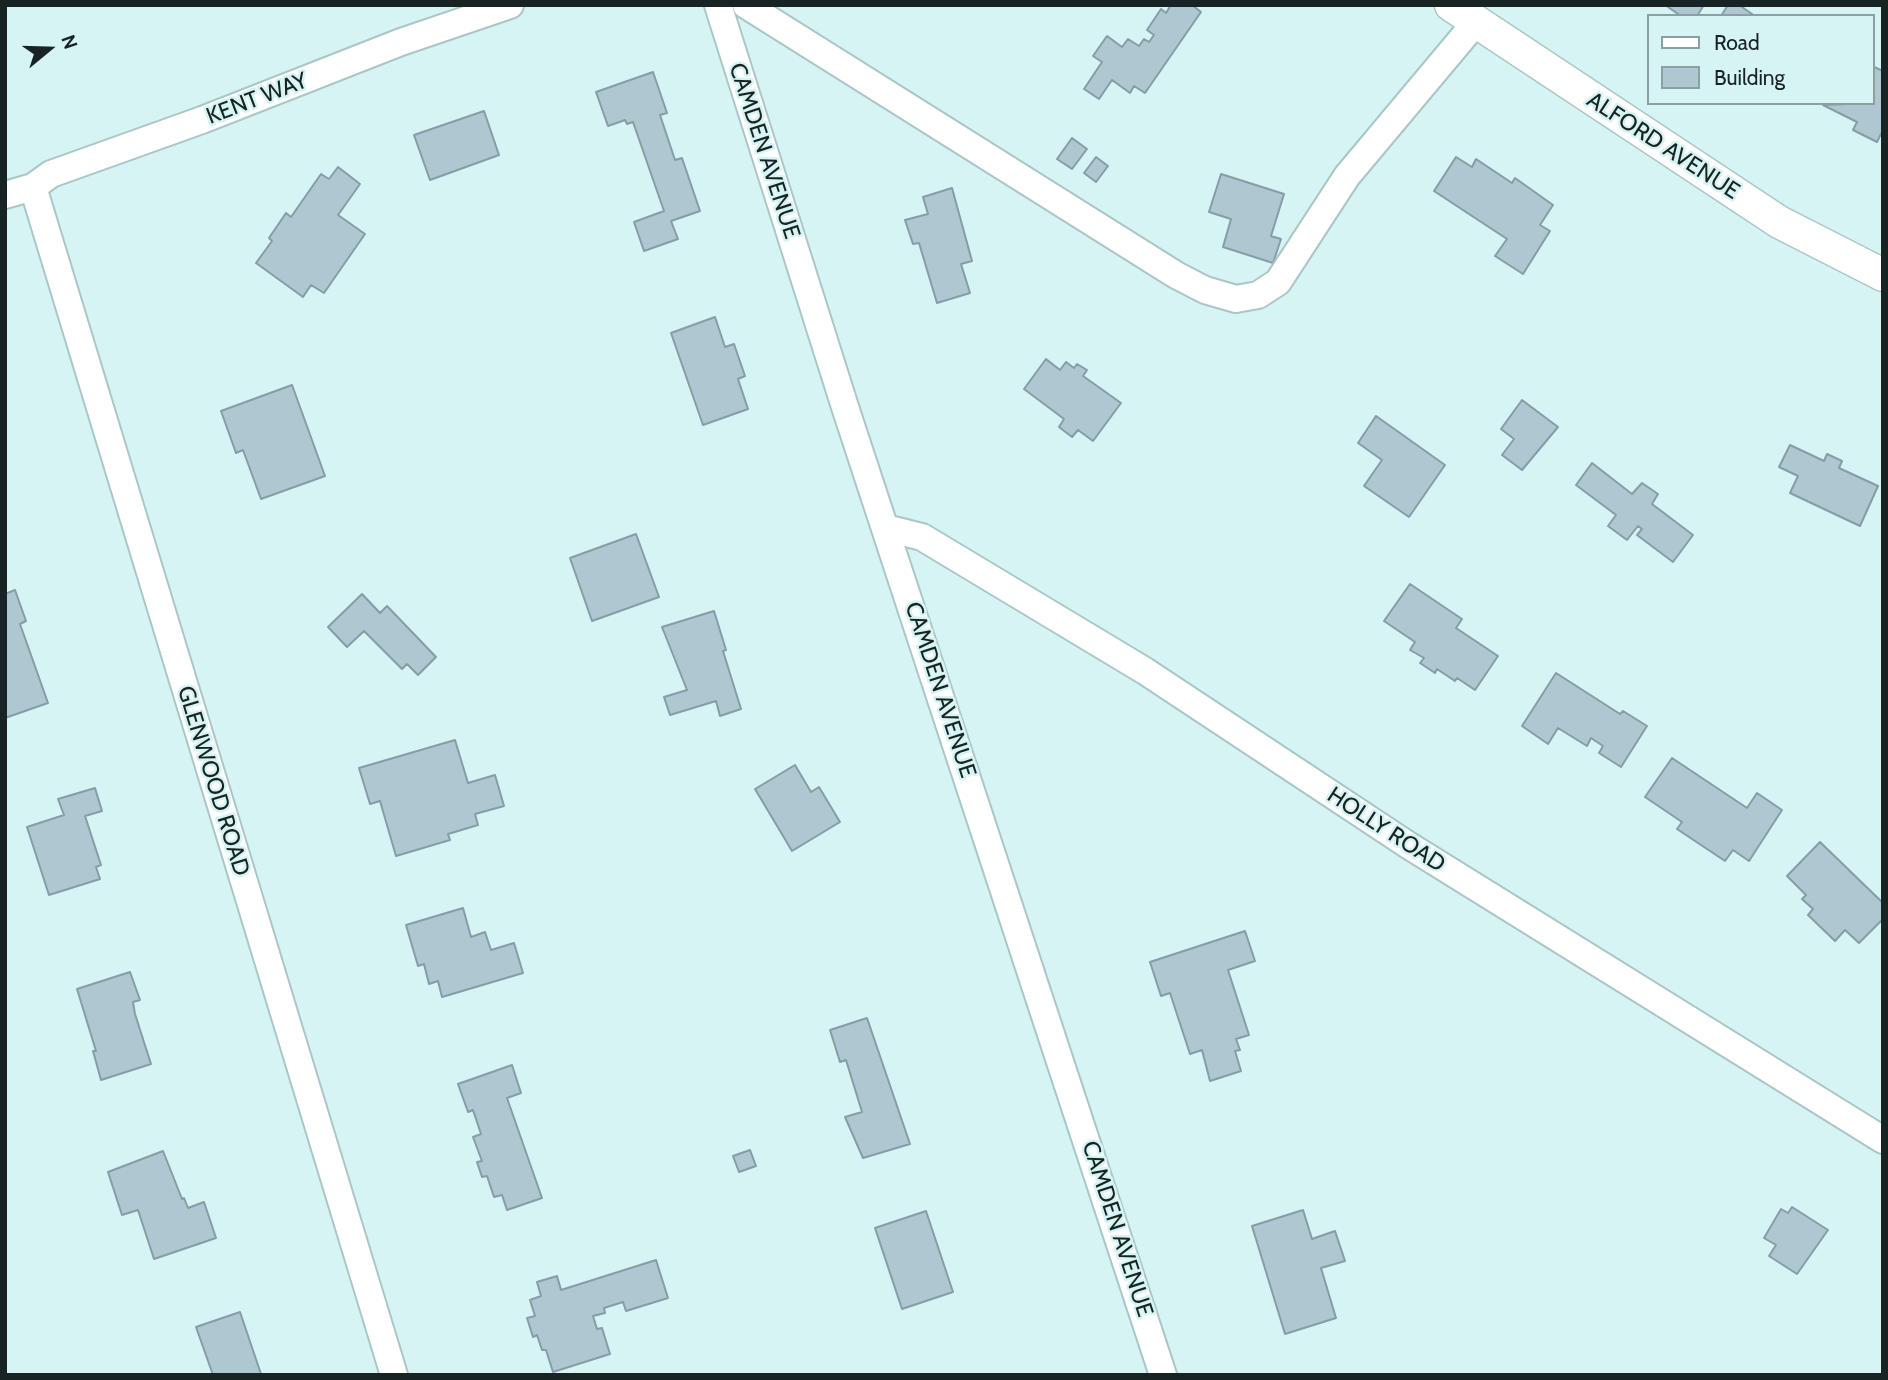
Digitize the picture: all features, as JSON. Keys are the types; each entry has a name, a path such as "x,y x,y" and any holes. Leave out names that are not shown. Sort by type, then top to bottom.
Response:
{"street":[{"name":"KENT WAY","path":"5,195 33,187 51,174 202,120 401,42 510,5"},
{"name":"CAMDEN AVENUE","path":"718,5 1163,1375"},
{"path":"746,5 1176,275 1205,290 1236,299 1258,295 1278,282 1347,176 1463,14"},
{"name":"ALFORD AVENUE","path":"1463,14 1779,222 1883,275"},
{"name":"GLENWOOD ROAD","path":"33,187 394,1375"},
{"name":"HOLLY ROAD","path":"886,528 922,537 1145,671 1408,845 1883,1140"}],"building":[{"path":"1171,5 1192,5 1201,12 1145,93 1134,86 1130,93 1112,80 1099,99 1084,89 1102,62 1093,56 1107,36 1122,47 1128,39 1139,46 1144,39 1149,42 1154,35 1147,30 1161,9 1166,13"},
{"path":"1665,5 1704,5 1698,14 1678,14"},
{"path":"1728,5 1739,5 1752,14 1722,14"},
{"path":"1874,67 1883,71 1883,130 1877,142 1853,130 1857,122 1823,105 1874,105"},
{"path":"653,72 667,113 660,115 675,160 682,158 700,211 671,221 678,239 644,251 634,222 664,211 633,122 627,124 625,120 608,126 596,92"},
{"path":"484,111 499,155 430,180 414,135"},
{"path":"1072,138 1087,149 1072,169 1057,159"},
{"path":"1096,157 1108,166 1096,182 1084,173"},
{"path":"1456,157 1472,167 1476,159 1512,183 1515,178 1553,205 1540,225 1550,231 1523,274 1495,256 1507,239 1434,191"},
{"path":"338,167 360,184 338,215 365,234 324,293 311,285 303,297 256,263 272,241 269,238 286,213 291,217 321,174 329,179"},
{"path":"1221,174 1284,194 1271,236 1281,239 1273,263 1223,247 1231,219 1209,212"},
{"path":"952,188 972,261 961,264 970,293 937,303 919,243 913,244 905,220 928,214 923,197"},
{"path":"715,317 725,347 734,344 745,376 738,379 748,409 703,425 671,333"},
{"path":"1046,359 1060,370 1066,362 1074,368 1077,364 1087,370 1083,376 1121,403 1093,441 1078,430 1072,437 1059,427 1064,419 1024,389"},
{"path":"292,385 325,476 261,499 243,450 236,453 221,411"},
{"path":"1522,400 1558,427 1522,470 1502,455 1514,439 1501,429"},
{"path":"1376,416 1445,465 1409,517 1364,486 1382,460 1358,443"},
{"path":"1790,445 1824,461 1827,454 1842,461 1839,468 1878,486 1860,526 1790,493 1798,476 1779,467"},
{"path":"1592,463 1632,494 1642,483 1658,494 1652,504 1693,535 1673,562 1637,535 1642,529 1638,526 1627,540 1608,526 1616,515 1576,485"},
{"path":"636,534 659,597 592,621 570,558"},
{"path":"1410,584 1462,619 1456,628 1498,656 1475,690 1457,678 1455,681 1437,669 1435,673 1420,663 1424,658 1410,650 1415,642 1384,621"},
{"path":"15,590 26,621 20,624 48,703 5,718 5,594"},
{"path":"362,594 380,613 387,606 436,657 418,675 407,664 402,669 364,631 347,647 328,627"},
{"path":"714,611 741,709 720,716 716,701 670,715 664,697 687,690 662,627"},
{"path":"1556,673 1620,714 1623,711 1647,726 1621,767 1599,753 1603,746 1591,738 1587,746 1558,728 1548,744 1522,726"},
{"path":"455,740 468,783 495,775 504,806 475,814 478,825 448,834 450,840 396,856 380,801 370,804 359,768"},
{"path":"1672,758 1747,808 1757,793 1782,810 1749,861 1733,850 1725,861 1677,829 1682,822 1645,797"},
{"path":"795,765 811,792 819,787 840,822 792,851 755,789"},
{"path":"95,788 102,811 85,816 101,865 96,867 100,879 49,895 27,827 64,815 58,799"},
{"path":"1820,842 1883,903 1883,919 1859,943 1845,930 1835,941 1808,915 1813,909 1802,899 1806,895 1787,876"},
{"path":"463,908 471,937 485,932 491,950 514,943 523,973 442,997 438,981 429,984 424,964 418,966 406,925"},
{"path":"1245,931 1255,961 1228,970 1249,1035 1236,1039 1240,1050 1235,1051 1241,1071 1210,1081 1202,1050 1190,1054 1170,993 1161,996 1150,962"},
{"path":"130,972 140,1000 133,1002 135,1014 151,1064 101,1080 93,1051 96,1051 77,989"},
{"path":"867,1018 910,1144 863,1158 845,1117 862,1112 846,1060 840,1062 830,1030"},
{"path":"512,1065 521,1093 507,1098 542,1198 507,1210 502,1195 494,1197 487,1176 482,1177 477,1162 482,1161 473,1137 481,1134 473,1110 468,1112 458,1084"},
{"path":"750,1150 756,1166 739,1172 733,1156"},
{"path":"163,1151 182,1199 184,1198 188,1208 204,1202 216,1238 154,1259 138,1210 122,1215 108,1172"},
{"path":"1792,1207 1828,1230 1797,1274 1769,1256 1776,1245 1764,1238 1781,1209 1788,1213"},
{"path":"1303,1210 1312,1239 1335,1231 1345,1261 1321,1268 1336,1318 1285,1334 1252,1226"},
{"path":"926,1211 953,1292 902,1309 875,1228"},
{"path":"656,1260 668,1298 626,1311 623,1302 604,1308 605,1313 593,1316 597,1329 602,1328 610,1354 553,1372 546,1350 542,1350 537,1335 533,1337 527,1318 535,1316 530,1300 541,1296 537,1282 557,1276 561,1290"},
{"path":"240,1312 261,1374 264,1375 213,1375 196,1327"}]}
